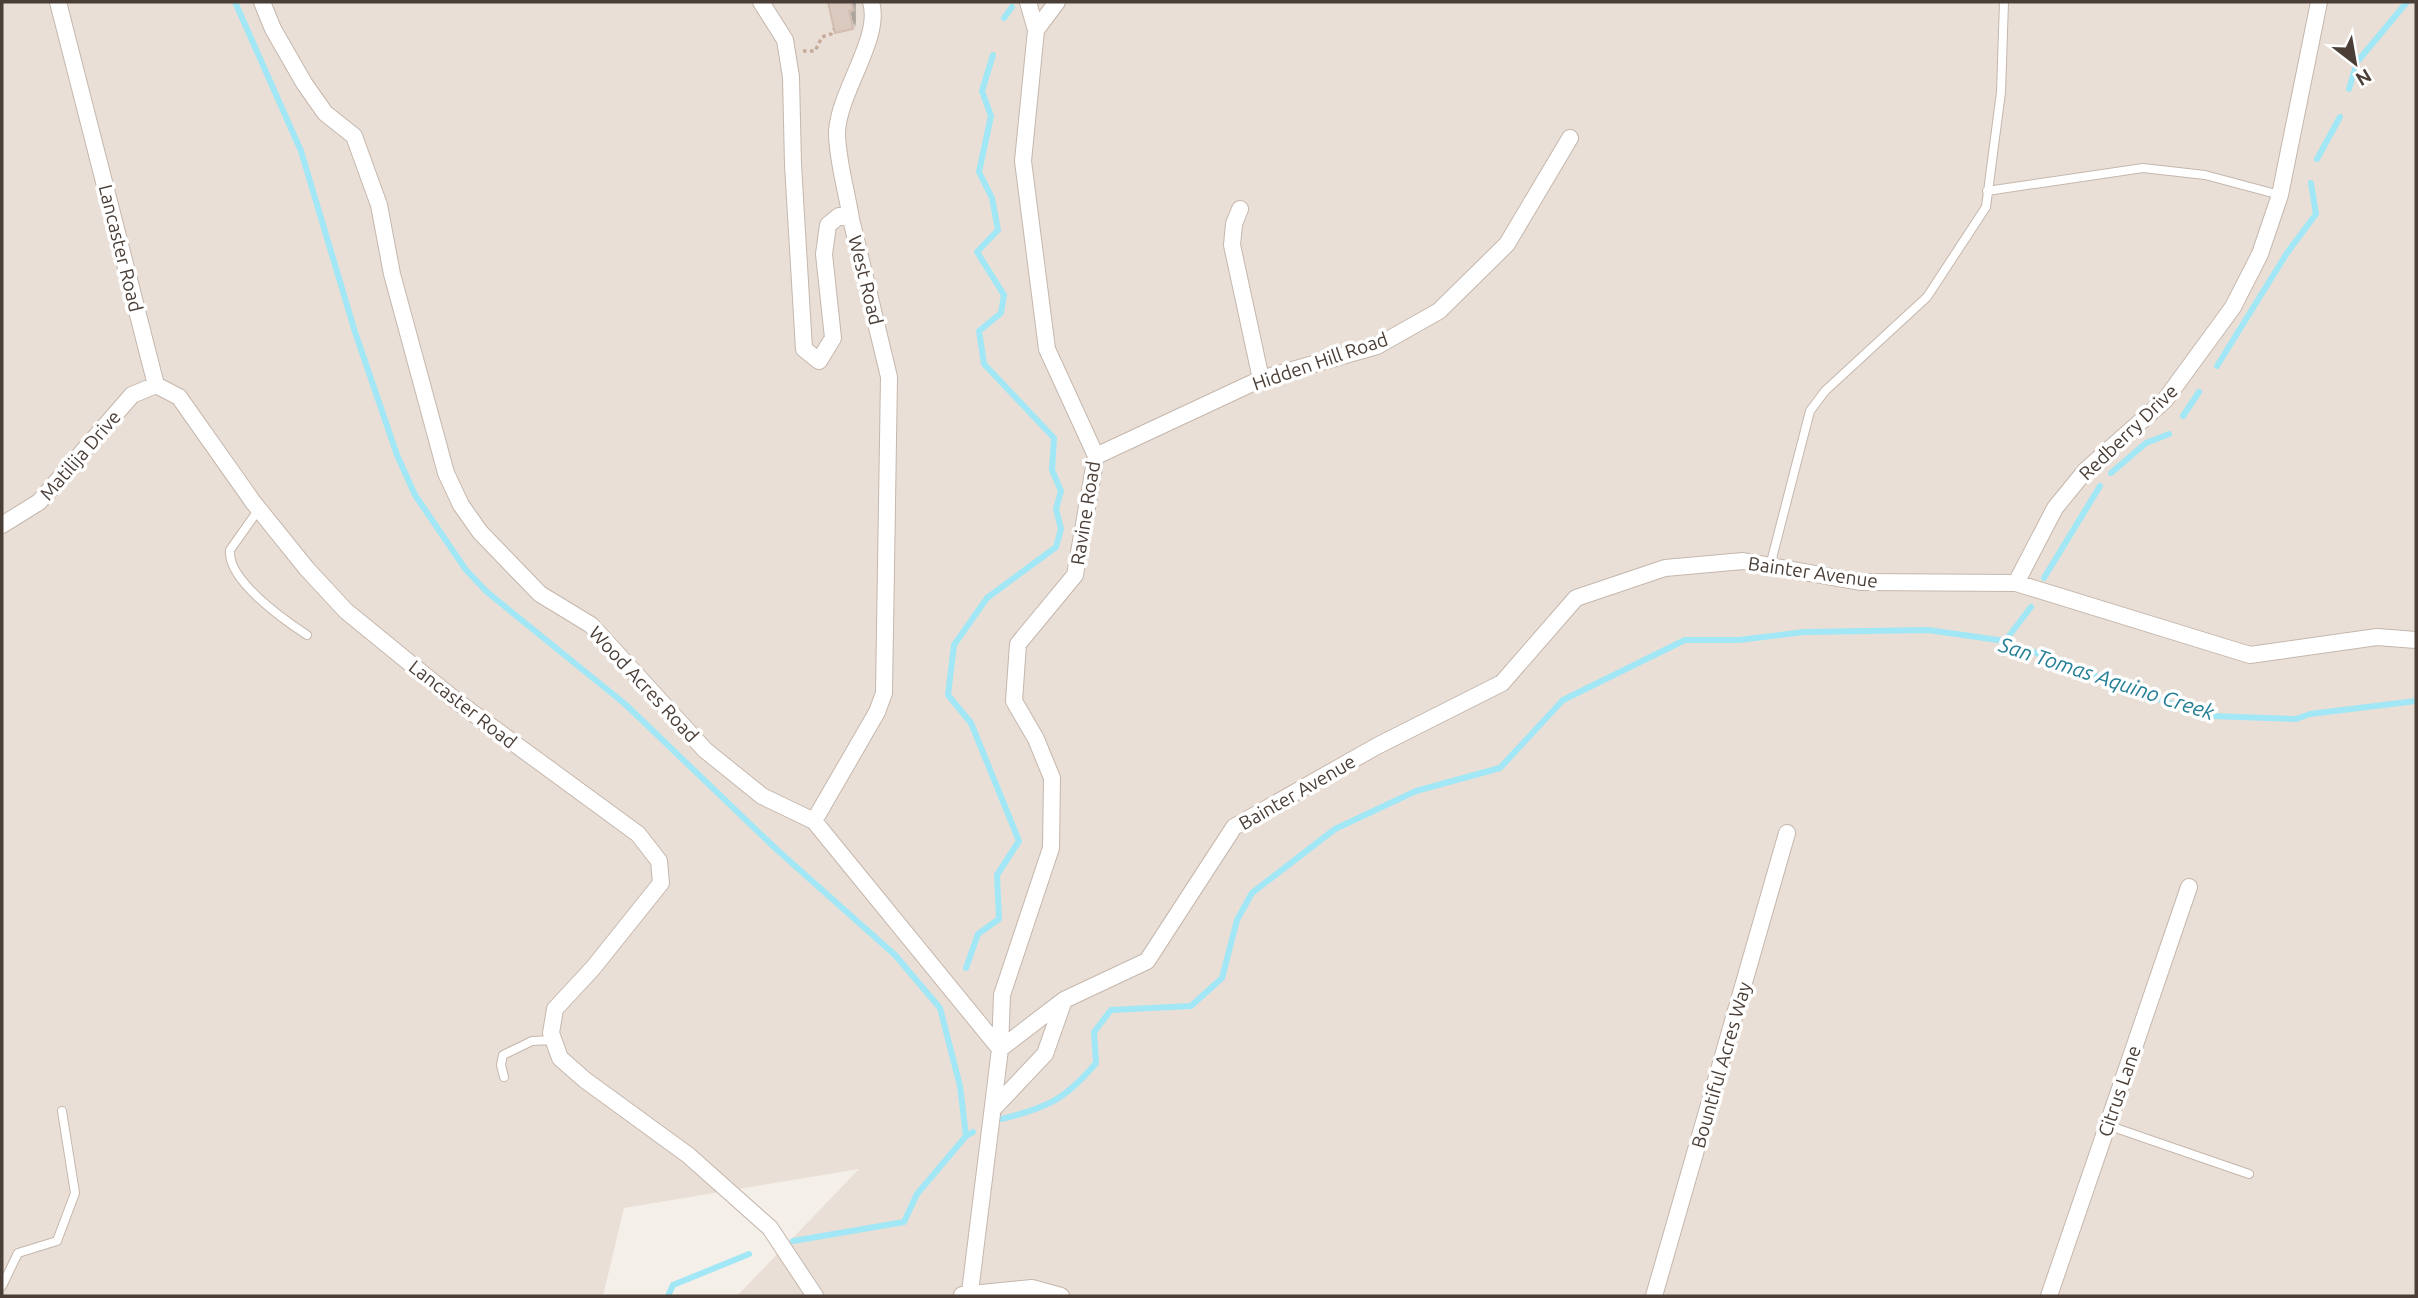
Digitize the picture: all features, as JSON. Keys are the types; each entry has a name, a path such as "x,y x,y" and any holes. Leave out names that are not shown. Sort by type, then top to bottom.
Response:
{"street":[{"name":"Lancaster Road","path":"58,2 156,385 179,397 259,509 307,569 346,611 455,700 638,834 659,861 661,883 593,968 555,1009 551,1033 554,1040"},
{"name":"Wood Acres Road","path":"262,2 273,29 304,83 325,113 354,136 379,205 392,274 446,472 461,505 480,532 540,594 591,625 705,750 762,796 814,821 1000,1048"},
{"name":"West Road","path":"761,2 785,40 787,51 804,349 819,361 832,338 824,254 828,225 839,216 851,219 889,377 884,693 877,712 814,821"},
{"path":"851,219 837,133 843,97 871,32 871,2"},
{"path":"1028,2 1036,30"},
{"path":"1036,30 1057,2"},
{"name":"Redberry Drive","path":"2016,583 2063,499 2086,470 2165,400 2203,352 2233,307 2260,254 2280,195 2319,2"},
{"name":"Ravine Road","path":"1000,1048 1002,995 1051,848 1052,778 1036,739 1014,701 1018,644 1075,575 1097,456 1047,349 1023,160 1036,30"},
{"name":"Hidden Hill Road","path":"1097,456 1261,379 1377,346 1439,312 1507,244 1570,138"},
{"path":"1240,209 1234,224 1232,245 1261,379"},
{"name":"Matilija Drive","path":"2,525 39,502 132,395 156,385"},
{"name":"Bainter Avenue","path":"1000,1048 1064,1000 1147,961 1234,827 1377,746 1502,683 1576,598 1665,568 1743,561 1860,582 2016,583 2250,655 2377,637 2416,640"},
{"name":"Bountiful Acres Way","path":"1654,1296 1787,833"},
{"name":"Citrus Lane","path":"2049,1296 2189,887"},
{"path":"993,1109 1045,1054 1064,1000"},
{"path":"554,1040 560,1058 585,1080 688,1154 770,1228 815,1296"},
{"path":"1000,1048 967,1295 1032,1288 1061,1296"}],"lane":[{"path":"1770,566 1810,411 1825,391 1927,297 1986,207 2001,92 2004,2"},
{"path":"1987,191 2143,168 2205,175 2280,195"},
{"path":"259,509 230,550 233,566 268,608 307,635"},
{"path":"504,1077 501,1065 503,1055 532,1041 554,1040"},
{"path":"2,1286 18,1253 57,1241 75,1193 62,1111"},
{"path":"2107,1125 2249,1174"}],"path":[{"path":"787,51 815,51 822,37 831,34 834,29"}],"shaded area":[{"path":"2,2 2416,2 2416,1296 737,1296 859,1169 624,1208 603,1296 2,1296"}],"building":[{"path":"828,2 851,2 853,10 849,11 853,29 835,33"}],"waterway":[{"path":"235,2 301,151 355,332 397,455 415,495 466,570 487,592 625,704 775,848 895,955 940,1008 960,1086 966,1136"},
{"path":"2349,89 2357,62 2407,2"},
{"path":"1004,18 1012,7"},
{"path":"966,968 978,934 999,919 997,875 1019,841 971,723 948,695 954,645 987,598 1056,547 1061,529 1056,509 1061,491 1052,470 1054,438 984,364 979,331 1001,313 1004,295 977,252 998,230 992,198 979,172 991,116 982,91 993,55"},
{"path":"2317,159 2340,117"},
{"path":"2217,366 2287,253 2316,214 2311,183"},
{"path":"2183,416 2199,392"},
{"path":"2111,473 2146,443 2169,434"},
{"path":"2044,578 2100,486"},
{"path":"2005,641 2031,607"},
{"name":"San Tomas Aquino Creek","path":"1001,1119 1043,1106 1075,1085 1096,1063 1094,1032 1111,1010 1191,1006 1222,978 1237,920 1252,893 1335,829 1416,791 1500,768 1563,700 1685,640 1739,640 1804,632 1928,630 2005,641 2148,696 2212,716 2296,719 2310,714 2416,701"},
{"name":"San Tomas Aquino Creek","path":"793,1241 904,1222 917,1194 966,1136 973,1132"},
{"name":"San Tomas Aquino Creek","path":"668,1296 673,1285 749,1254"}]}
